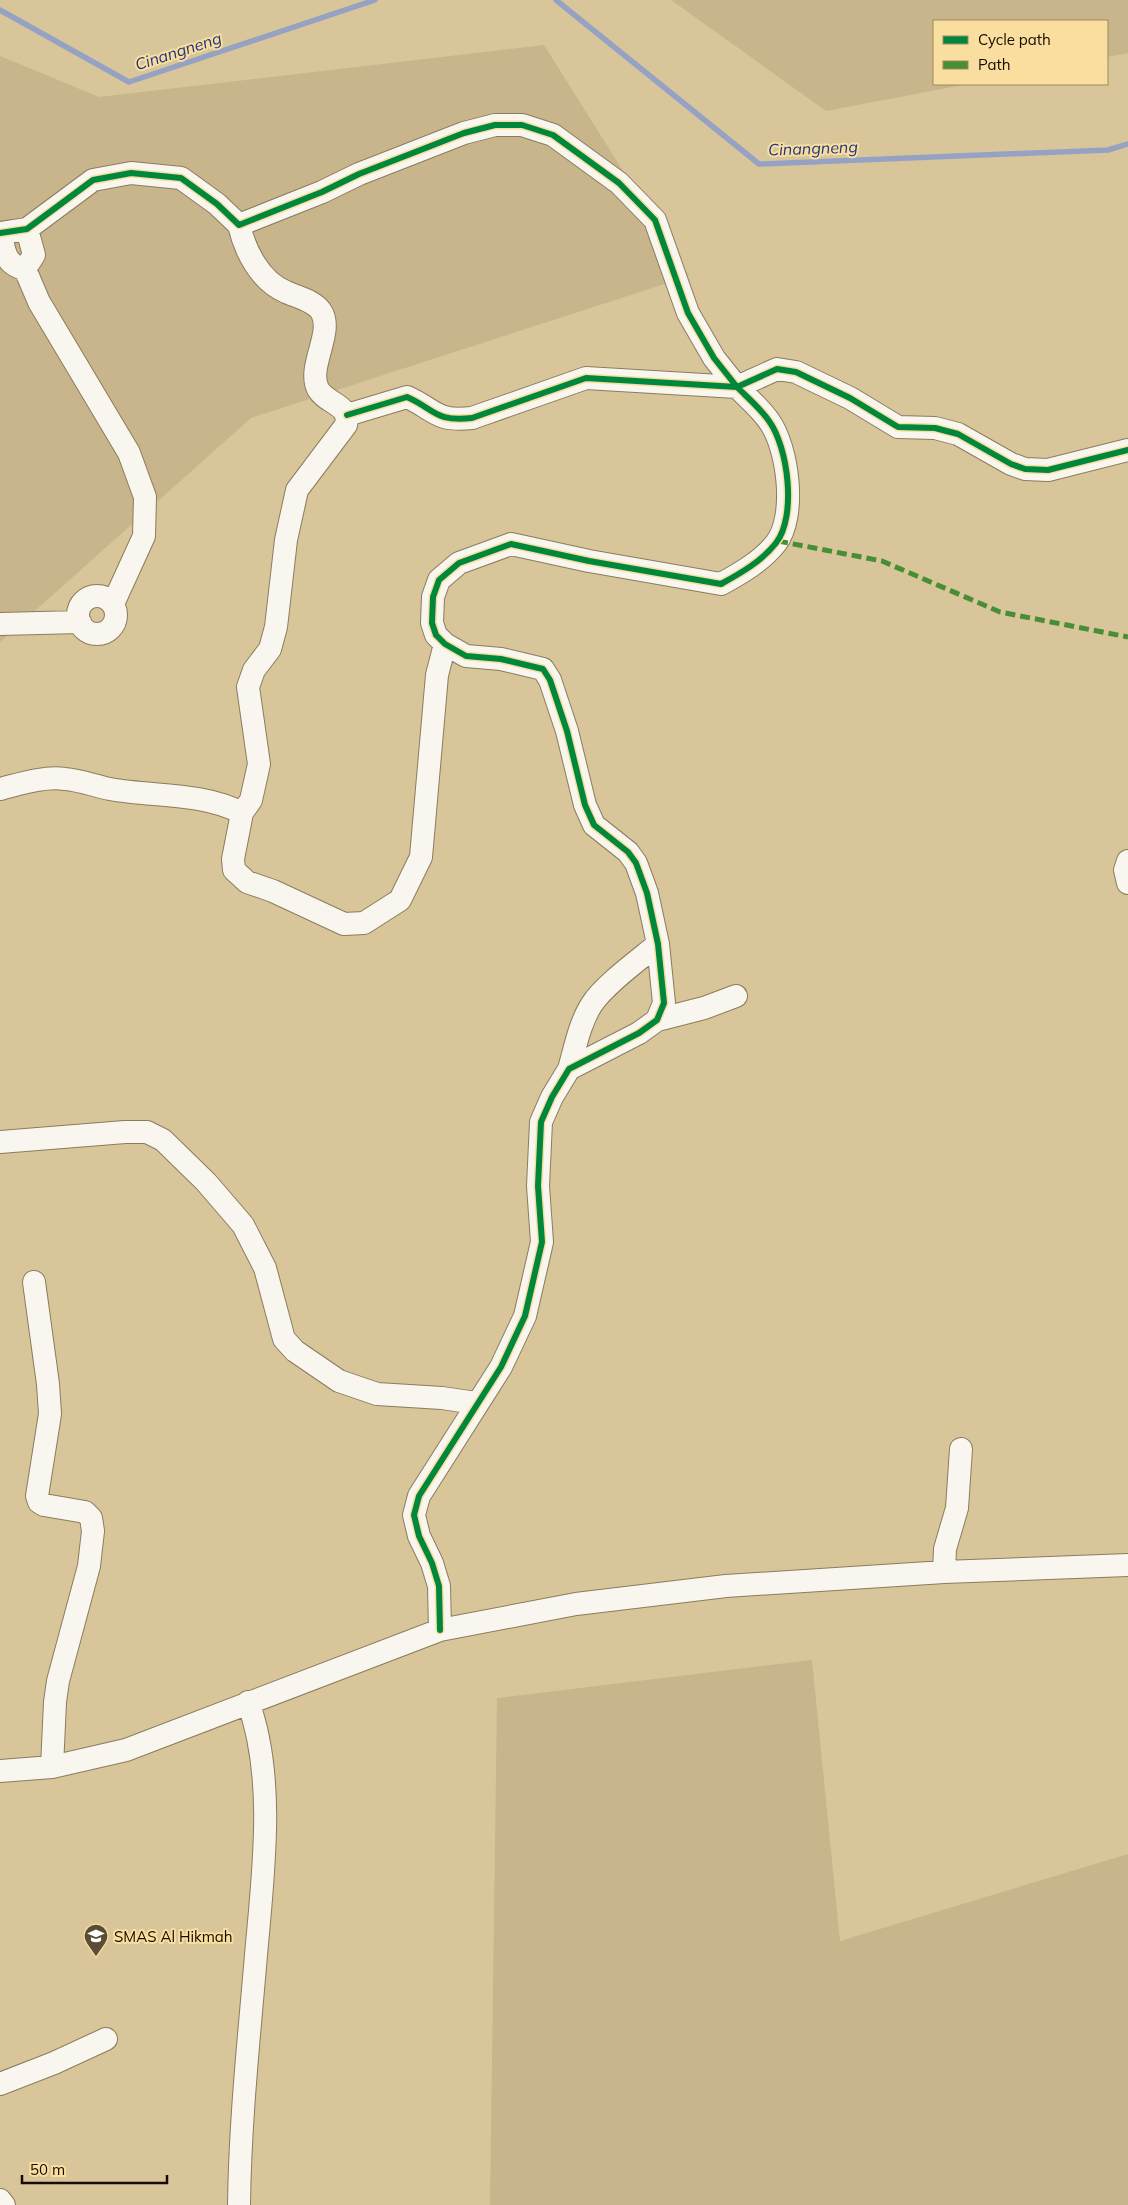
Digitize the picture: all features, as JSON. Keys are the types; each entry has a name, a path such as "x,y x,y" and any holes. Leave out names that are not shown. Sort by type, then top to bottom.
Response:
{"street":[{"path":"239,225 322,192 359,174 464,133 495,125 522,125 553,135 619,184 655,220 688,313 714,358 737,387 770,421 784,454 788,495 785,520 778,541 759,560 721,584 589,561 511,544 501,546 459,563 439,580 433,596 432,623 436,635 444,644 466,656 501,659 544,668 550,680 566,731 585,805 594,825 628,852 636,863 647,893 658,944 664,1004 657,1020"},
{"path":"25,269 16,267 7,259 1,233 27,229 93,180 131,173 180,178 217,204 239,225 251,259 263,275 283,291 309,302 322,312 325,323 316,381 322,394 343,409 347,415 346,425 297,490 286,540 276,626 270,648 254,670 248,687 259,764 251,800 242,813 234,859 234,870 247,882 273,891 344,924 364,923 400,900 421,857 437,675 444,644"},
{"path":"25,269 34,255 27,229"},
{"path":"0,624 80,622 78,614 85,600 100,596 113,604 127,578 144,536 145,497 129,453 39,302 25,269"},
{"path":"347,415 407,397 437,416 459,419 472,418 586,378 737,387 777,369 796,372 850,398 898,426 935,428 958,434 1011,464 1025,469 1048,470 1128,450"},
{"path":"0,789 31,782 64,778 110,789 183,796 224,806 242,813"},
{"path":"1128,860 1125,870 1128,883"},
{"path":"440,1630 439,1586 432,1563 419,1536 414,1515 419,1496 476,1403 501,1367 525,1316 542,1242 538,1186 541,1122 569,1069 577,1041 592,1004 623,973 658,944"},
{"path":"569,1069 639,1033 657,1020 704,1008 736,996"},
{"path":"0,1142 125,1132 147,1132 163,1140 206,1182 243,1225 265,1268 284,1339 295,1351 339,1381 377,1394 442,1398 476,1403"},
{"path":"34,1282 48,1384 50,1414 37,1496 44,1505 85,1512 90,1518 94,1531 89,1566 58,1681 55,1702 52,1767"},
{"path":"944,1572 945,1549 957,1508 961,1449"},
{"path":"0,1771 52,1767 126,1750 440,1630 576,1604 726,1586 944,1572 1128,1565"},
{"path":"239,2205 245,2087 260,1908 264,1813 263,1756 256,1722 248,1702"},
{"path":"0,2084 54,2063 106,2039"},
{"path":"0,2200 4,2205"}],"shaded area":[{"path":"671,0 1128,0 1128,53 1108,57 1108,20 933,20 933,85 963,85 826,111"},
{"path":"544,45 689,276 251,418 0,642 0,56 99,97"},
{"path":"812,1660 840,1941 1128,1854 1128,2205 490,2205 497,1698"}],"waterway":[{"name":"Cinangneng","path":"0,10 129,82 375,0"},
{"name":"Cinangneng","path":"556,0 759,164 1108,150 1128,144"}],"marked path":[{"path":"778,541 882,561 1000,612 1128,637"}],"cycle path":[{"path":"0,233 27,229 93,180 131,173 181,178 217,204 239,225 322,192 359,174 464,133 495,125 522,125 553,135 619,183 655,220 688,313 714,358 737,387 777,369 796,372 850,398 898,427 935,428 958,434 1011,464 1025,469 1048,470 1128,450"},
{"path":"347,415 407,397 443,417 472,418 586,378 737,387 762,412 776,433 781,447 788,482 786,516 783,531 776,543 758,561 721,584 589,561 511,544 459,563 439,580 433,597 432,623 436,635 445,644 466,656 501,659 543,669 550,680 567,731 585,805 594,825 628,852 636,863 647,893 658,944 664,1003 657,1020 639,1033 569,1069 552,1097 541,1122 538,1186 542,1242 525,1316 501,1367 419,1496 414,1515 419,1536 432,1563 439,1586 440,1630"}],"place":[{"name":"SMAS Al Hikmah","path":"96,1957"}]}
